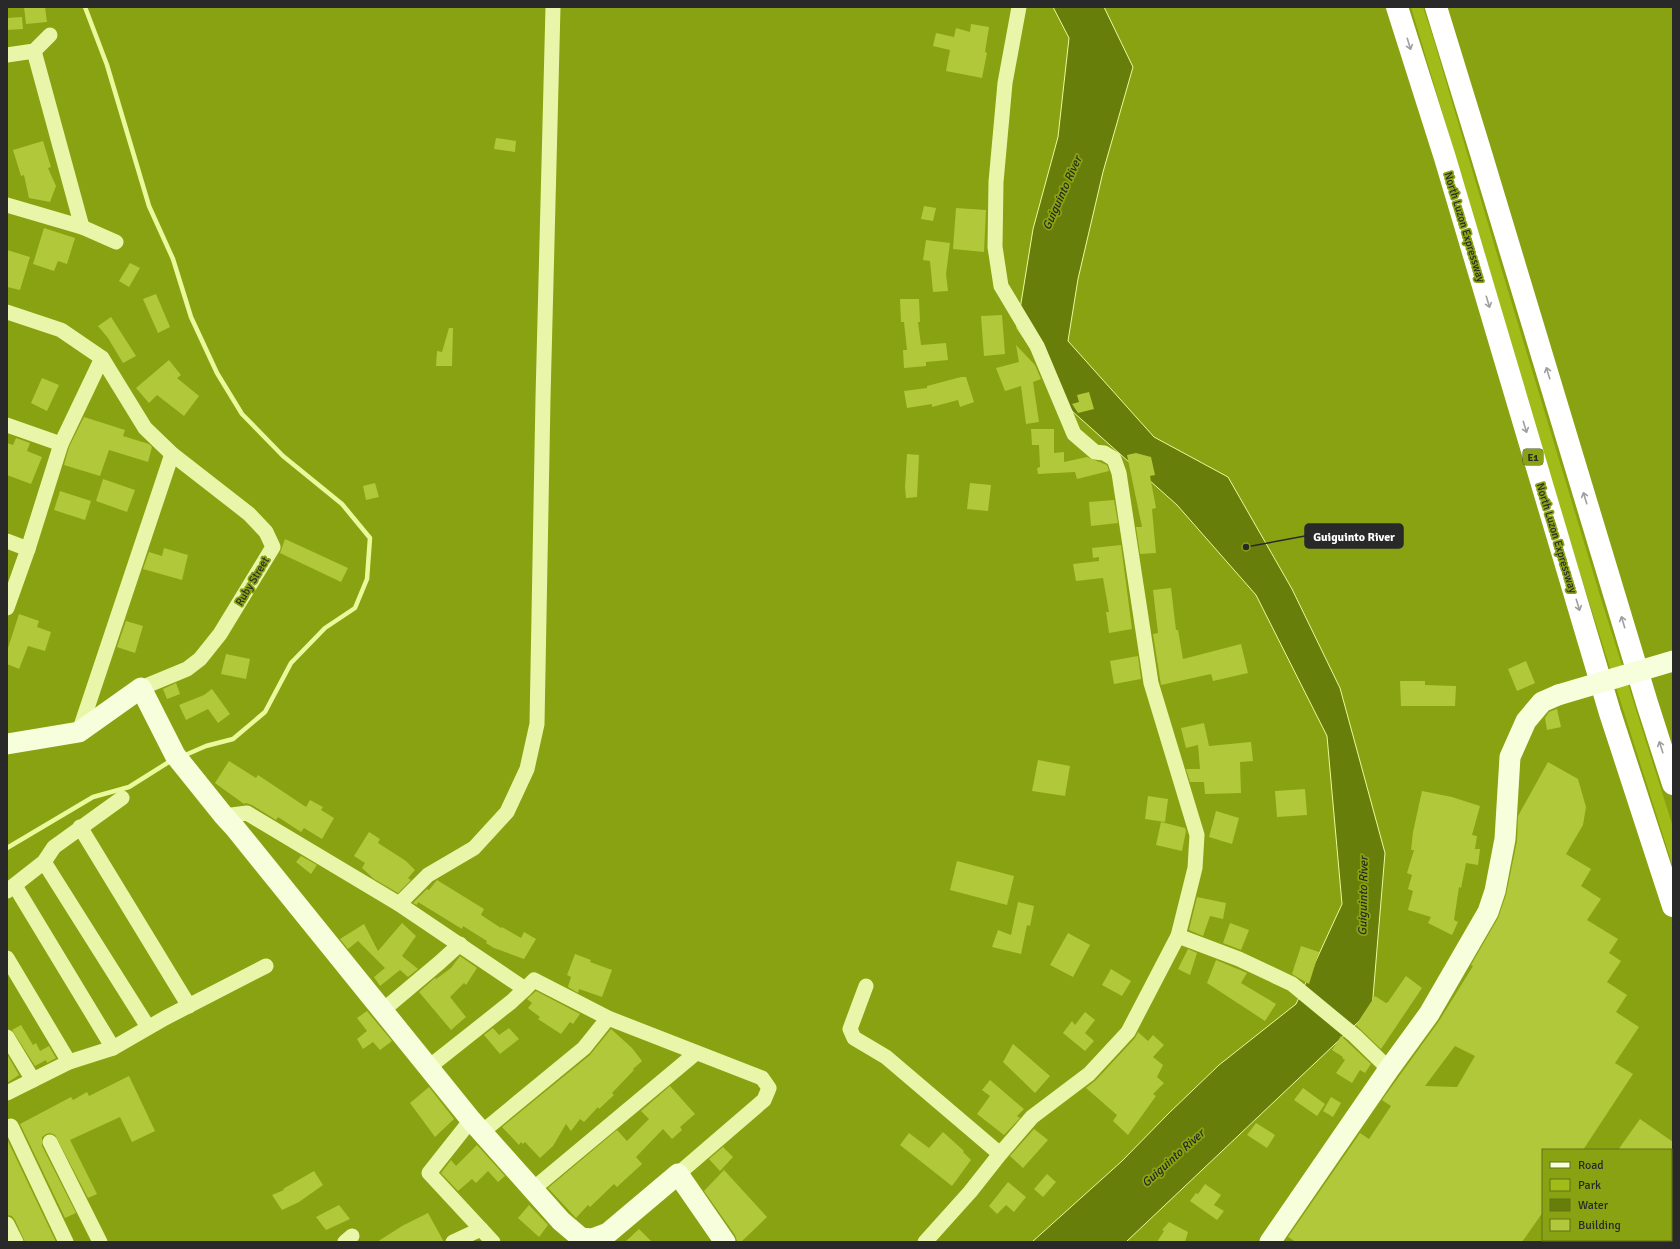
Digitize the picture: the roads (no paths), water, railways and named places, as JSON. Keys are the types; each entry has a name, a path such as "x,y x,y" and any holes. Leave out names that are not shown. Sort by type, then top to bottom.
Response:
{"highway":[{"name":"North Luzon Expressway","path":"1397,7 1447,165 1610,713 1673,906"},
{"path":"1436,7 1647,703 1673,784"}],"street":[{"path":"399,904 428,875 474,848 507,812 527,769 537,724 543,398 553,7"},
{"path":"925,1242 970,1192 1000,1154 1032,1118 1089,1074 1128,1032 1178,936 1196,868 1197,835 1191,811 1151,683 1119,473 1114,459 1104,453 1095,452 1074,434 1037,346 1001,286 995,247 996,182 1004,83 1019,7"},
{"path":"7,54 34,51 50,35"},
{"path":"34,51 82,227"},
{"path":"7,205 82,227 116,242"},
{"name":"Ruby Street","path":"7,312 61,330 102,358 146,428 172,454 249,514 266,532 273,548 220,634 200,659 187,669 141,688 78,732 7,744"},
{"path":"7,608 28,549 61,444 102,358"},
{"path":"7,425 61,444"},
{"path":"78,732 172,454"},
{"path":"7,541 28,549"},
{"path":"1270,1242 1389,1069 1429,1014 1488,912 1495,891 1505,839 1510,757 1526,721 1542,702 1558,695 1673,660"},
{"path":"141,688 175,755 192,774 224,816 476,1126 562,1221 581,1238 592,1239 608,1233 764,1100 769,1088 762,1078 608,1018 534,980 511,1002 429,1067"},
{"path":"113,1048 11,889 44,862 54,847 122,798"},
{"path":"224,816 247,813 399,904 525,988"},
{"path":"80,827 188,1006"},
{"path":"44,862 148,1027"},
{"path":"1178,936 1239,960 1292,984 1355,1036 1389,1069"},
{"path":"382,1011 460,944"},
{"path":"7,958 70,1062"},
{"path":"7,1093 70,1062 113,1048 148,1027 266,966"},
{"path":"866,986 850,1029 854,1038 886,1057 1000,1154"},
{"path":"493,1242 429,1173 476,1126 584,1048 608,1018"},
{"path":"7,1037 33,1080"},
{"path":"533,1188 696,1053"},
{"path":"7,1128 11,1126 66,1242"},
{"path":"50,1142 100,1242"},
{"path":"678,1174 725,1242"},
{"path":"7,1224 16,1242"},
{"path":"453,1242 481,1228"}],"water":[{"path":"1053,7 1104,7 1133,67 1103,172 1078,279 1068,341 1154,437 1228,477 1292,589 1340,688 1385,853 1372,1009 1126,1242 1032,1242 1122,1161 1219,1065 1296,1004 1342,904 1327,736 1256,595 1177,505 1072,411 1017,328 1033,229 1058,137 1069,38"}],"waterway":[{"path":"85,7 107,65 149,206 173,259 191,317 217,373 242,414 283,456 342,504 370,538 367,579 355,608 325,628 291,663 265,712 233,739 206,746 183,756"},
{"path":"7,848 93,797 129,787 172,760"}],"place":[{"name":"Guiguinto River","path":"1246,547"}]}
